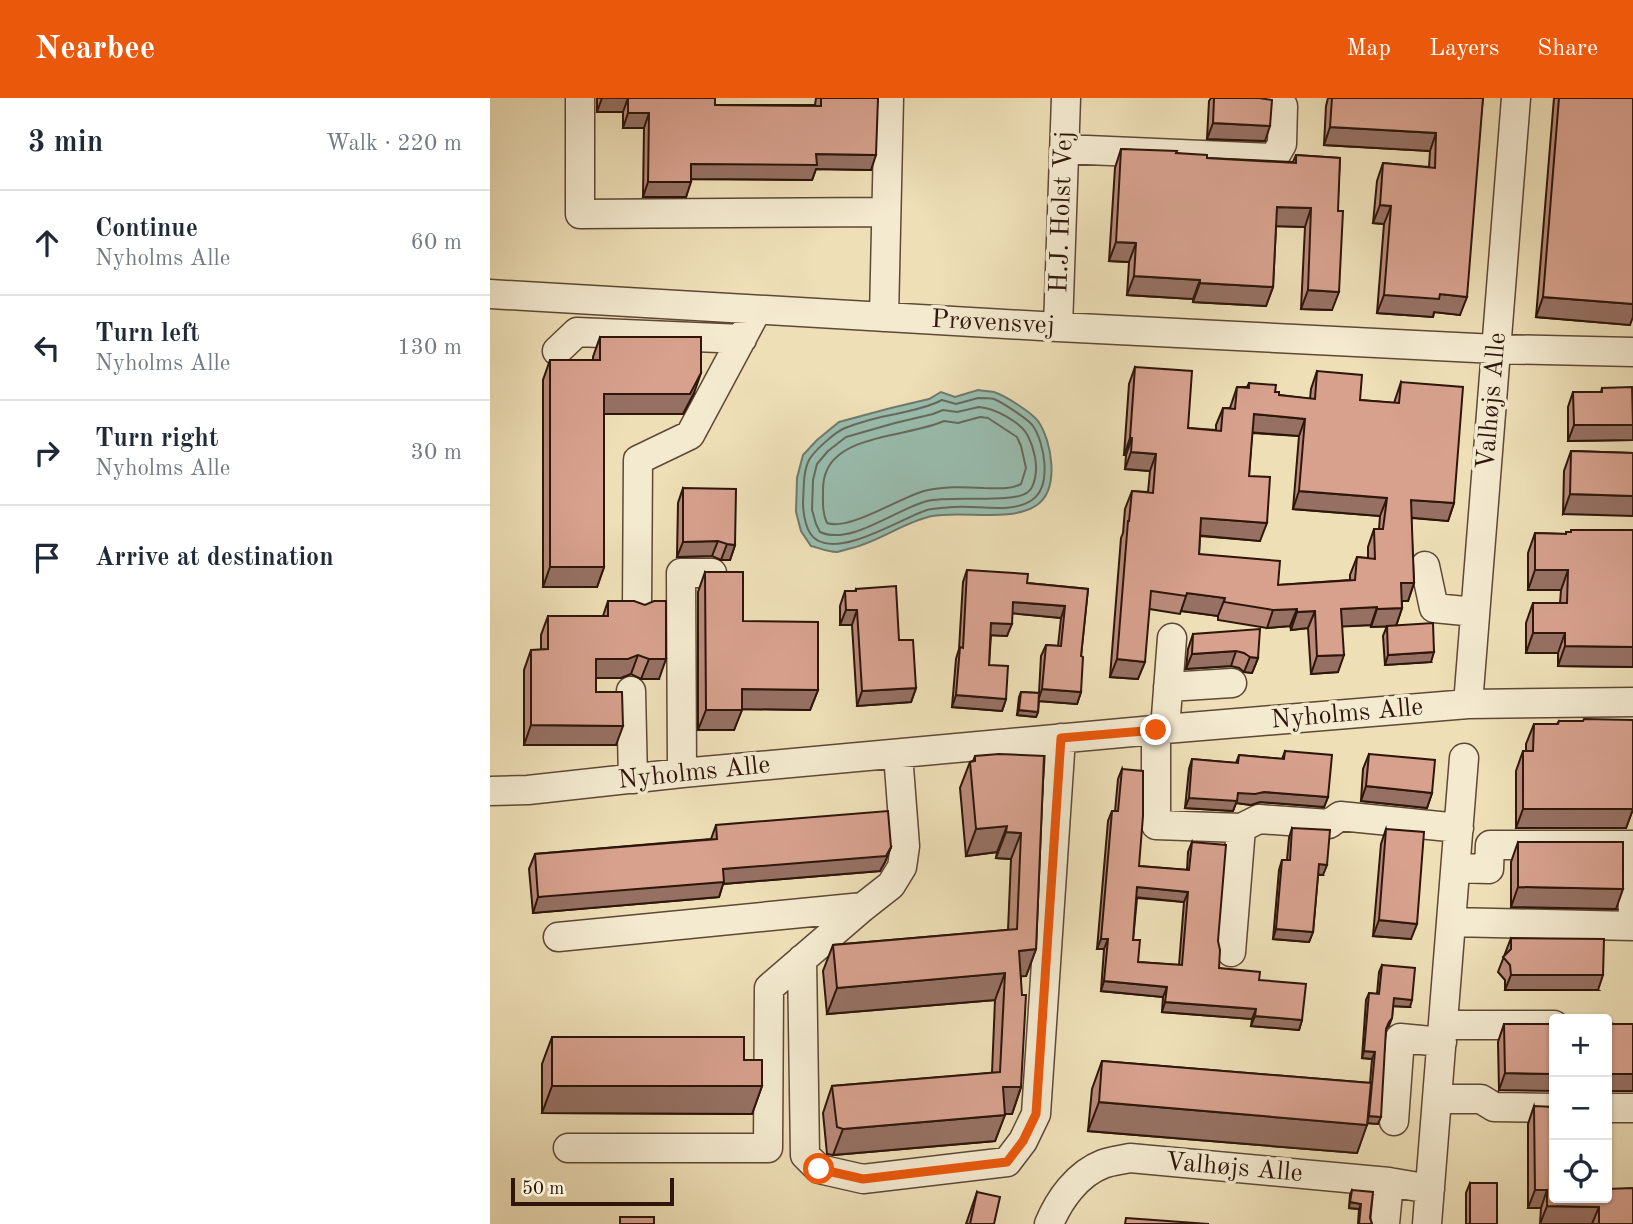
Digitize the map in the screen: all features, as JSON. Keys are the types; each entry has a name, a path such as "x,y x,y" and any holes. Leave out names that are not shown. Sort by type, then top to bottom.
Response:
{"street":[{"path":"580,98 580,214 886,212"},
{"path":"884,317 889,98"},
{"name":"H.J. Holst Vej","path":"1058,327 1066,98"},
{"path":"1064,149 1274,158 1282,144 1283,106 1279,99 1256,98"},
{"name":"Valhøjs Alle","path":"1468,704 1516,98"},
{"name":"Prøvensvej","path":"490,295 1496,349 1633,352"},
{"path":"580,300 567,342 742,339"},
{"path":"638,608 638,460 690,435 757,310"},
{"path":"1425,565 1434,608 1475,612"},
{"path":"682,773 681,573 712,573"},
{"path":"1172,638 1161,729 1156,825 1241,828 1259,819 1329,824 1340,816 1459,828"},
{"path":"1168,687 1232,683"},
{"path":"631,691 632,779"},
{"name":"Nyholms Alle","path":"490,791 528,790 1061,738 1468,704 1633,702"},
{"path":"802,958 805,1155 819,1169 863,1179 1007,1162 1023,1141 1036,1114 1061,738"},
{"path":"568,1148 768,1148 769,988 891,885 902,867 905,846 898,754"},
{"path":"1427,1224 1464,758"},
{"path":"1231,953 1241,828"},
{"path":"1451,922 1633,926 1632,845 1490,845 1489,869 1456,868"},
{"path":"558,937 863,907"},
{"path":"1394,1121 1401,1038 1549,1025"},
{"path":"1437,1099 1481,1099 1494,1107 1549,1108"},
{"path":"1612,1108 1633,1108"},
{"name":"Valhøjs Alle","path":"1052,1216 1079,1179 1102,1165 1130,1158 1430,1188"},
{"path":"1385,1224 1389,1182"}],"water":[{"path":"978,390 994,392 1010,400 1035,417 1043,430 1050,452 1051,477 1044,498 1037,505 1001,515 932,516 862,545 837,552 811,546 801,531 796,512 797,478 803,455 817,440 839,422 929,399 941,392 955,397"}],"building":[{"path":"628,98 715,98 715,105 821,106 821,98 878,98 876,155 816,154 817,165 691,164 691,182 648,182 649,113 628,113"},
{"path":"1214,98 1272,100 1270,126 1213,123"},
{"path":"1332,98 1483,98 1467,297 1440,294 1439,299 1384,295 1391,206 1380,205 1383,163 1435,168 1436,133 1330,127"},
{"path":"1559,98 1633,98 1633,304 1543,297"},
{"path":"1121,149 1177,151 1176,153 1207,155 1207,158 1296,163 1296,155 1340,158 1338,211 1343,211 1339,292 1308,290 1311,208 1277,207 1273,287 1134,276 1136,243 1116,242"},
{"path":"600,337 701,337 701,373 690,394 604,394 604,567 550,567 550,360 600,360"},
{"path":"1135,367 1192,371 1188,428 1221,431 1223,408 1235,409 1237,387 1249,388 1249,383 1276,385 1275,392 1279,392 1279,395 1315,399 1317,371 1362,375 1360,400 1399,403 1401,382 1463,387 1454,503 1411,500 1414,583 1401,583 1402,608 1341,609 1344,655 1317,656 1315,611 1273,610 1224,602 1225,598 1151,591 1145,662 1117,659 1132,491 1153,493 1156,454 1131,452","holes":["1254,414 1305,419 1299,491 1387,498 1383,529 1374,529 1375,559 1357,557 1355,580 1278,585 1280,561 1199,554 1201,518 1267,523 1270,477 1249,476"]},
{"path":"1632,387 1633,425 1574,425 1573,392 1602,392 1602,388"},
{"path":"1571,451 1633,453 1633,496 1570,494"},
{"path":"683,488 736,489 735,545 718,541 683,542"},
{"path":"1571,530 1633,530 1633,647 1565,646 1565,633 1533,633 1533,603 1567,603 1568,570 1535,570 1535,533 1566,534"},
{"path":"967,570 1028,574 1027,583 1088,589 1081,656 1081,692 1042,689 1046,645 1061,646 1065,606 1013,602 1012,624 991,623 989,665 1008,666 1006,699 956,695 960,647 963,648"},
{"path":"705,572 743,572 743,621 818,622 818,690 742,689 742,710 706,710"},
{"path":"896,586 899,640 913,640 916,688 862,691 857,610 846,610 845,591"},
{"path":"608,601 634,601 645,605 654,601 666,601 666,659 649,659 638,655 628,659 596,659 596,692 622,692 623,726 531,725 531,650 548,649 548,616 608,616"},
{"path":"1433,623 1434,652 1388,655 1387,626"},
{"path":"1260,629 1258,658 1236,651 1192,654 1193,634"},
{"path":"1021,692 1039,693 1038,712 1019,710"},
{"path":"1633,720 1633,809 1523,809 1523,751 1533,751 1534,724 1558,724 1559,721"},
{"path":"1285,751 1332,755 1328,797 1264,792 1238,793 1237,801 1189,798 1192,759 1238,763 1239,755 1284,759"},
{"path":"1369,754 1435,760 1432,793 1366,786"},
{"path":"975,756 1044,756 1036,949 1019,951 1022,995 1026,995 1021,1087 1003,1087 1005,1115 843,1129 837,1127 832,1086 1000,1072 1005,973 837,988 833,945 1017,929 1021,833 1006,832 1007,826 976,829 970,762 975,761"},
{"path":"1122,769 1143,771 1139,866 1189,870 1192,842 1226,845 1218,941 1219,968 1260,972 1259,980 1306,984 1302,1020 1255,1016 1256,1009 1165,1002 1167,987 1104,981 1108,939 1101,939 1112,811 1118,811","holes":["1137,887 1188,892 1182,965 1138,962 1140,940 1133,940"]},
{"path":"888,811 891,847 886,856 723,869 724,882 538,897 535,854 717,839 716,825"},
{"path":"1292,828 1330,830 1327,865 1319,864 1313,932 1276,929 1282,860 1290,860"},
{"path":"1386,829 1424,832 1417,924 1379,920"},
{"path":"1518,842 1623,842 1623,889 1518,887"},
{"path":"1511,938 1604,939 1603,975 1511,975 1510,965 1503,957 1511,949"},
{"path":"1382,965 1415,968 1412,1000 1394,998 1392,1018 1386,1029 1381,1117 1369,1116 1375,1052 1364,1051 1369,993 1379,994"},
{"path":"1504,1024 1549,1024 1549,1074 1505,1073"},
{"path":"1612,1024 1633,1024 1633,1074 1613,1074"},
{"path":"552,1037 744,1037 744,1060 762,1060 762,1086 552,1086"},
{"path":"1102,1061 1371,1083 1367,1125 1099,1102"},
{"path":"1534,1106 1549,1107 1549,1203 1612,1203 1612,1189 1633,1188 1633,1224 1599,1224 1599,1207 1547,1206 1547,1190 1535,1190"},
{"path":"1470,1183 1497,1183 1497,1224 1470,1224"},
{"path":"1352,1190 1373,1192 1370,1218 1372,1224 1359,1224 1361,1204 1350,1202"},
{"path":"977,1192 1000,1197 994,1224 970,1224"},
{"path":"620,1217 654,1217 654,1224 620,1224"},
{"path":"1126,1218 1209,1224 1125,1224"}],"route":[{"path":"819,1169 863,1179 1007,1162 1023,1141 1036,1114 1061,738 1156,730"}]}
